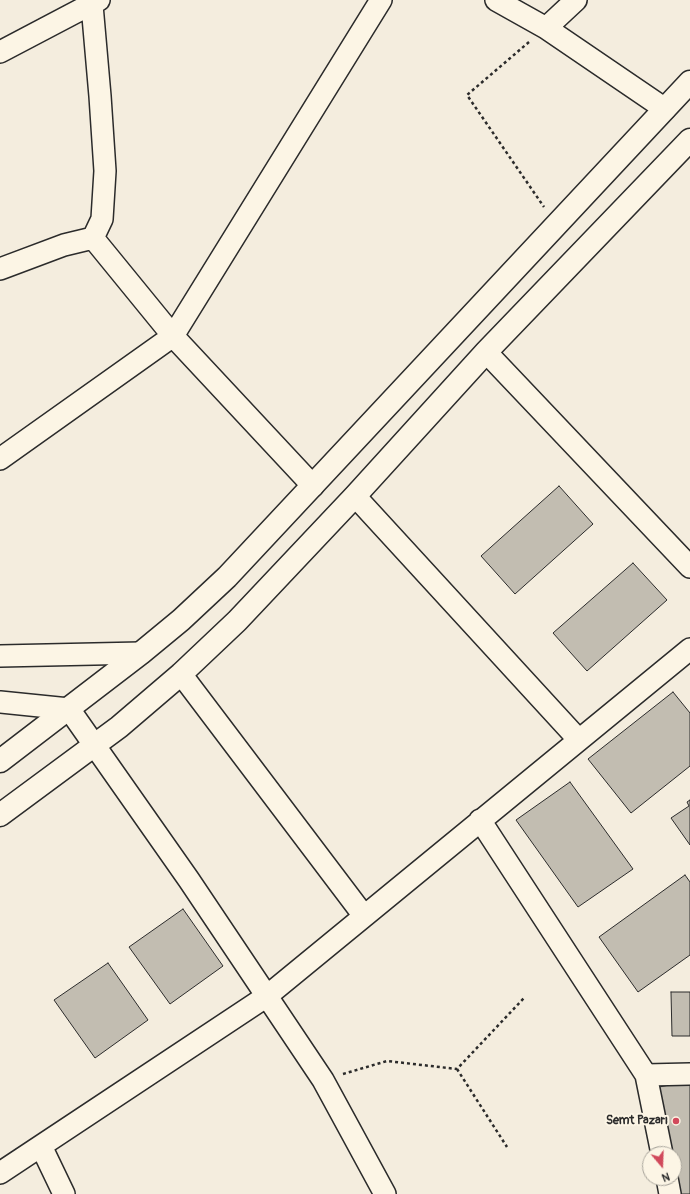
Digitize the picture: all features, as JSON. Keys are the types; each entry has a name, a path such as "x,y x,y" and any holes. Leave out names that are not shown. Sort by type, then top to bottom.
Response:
{"main road":[{"path":"0,761 141,653 181,620 227,577 690,82"},
{"path":"0,815 119,727 181,674 237,621 355,496 486,352 690,140"}],"street":[{"path":"0,459 173,336 381,0"},
{"path":"496,0 546,28 664,109"},
{"path":"546,28 576,0"},
{"path":"0,52 96,2 105,171 102,219 93,238"},
{"path":"93,238 173,336 313,486"},
{"path":"0,269 64,245 93,238"},
{"path":"486,352 690,567"},
{"path":"355,496 578,740"},
{"path":"0,1173 267,996 690,648"},
{"path":"0,656 141,653"},
{"path":"181,674 364,916"},
{"path":"0,702 69,709 95,744 323,1080 385,1194"},
{"path":"480,820 646,1075 660,1146"},
{"path":"646,1075 690,1074"},
{"path":"41,1146 64,1194"}],"path":[{"path":"546,28 467,95 556,224"},
{"path":"457,1069 524,998"},
{"path":"323,1080 387,1061 457,1069"},
{"path":"457,1069 507,1147"}],"building":[{"path":"559,486 593,524 515,594 481,556"},
{"path":"633,563 667,600 587,671 553,633"},
{"path":"673,692 690,713 690,766 631,813 588,759"},
{"path":"570,782 633,869 578,907 516,820"},
{"path":"690,800 690,845 671,818 689,806 687,802"},
{"path":"685,875 690,882 690,955 638,992 599,937"},
{"path":"183,909 223,966 170,1004 129,947"},
{"path":"108,963 148,1020 95,1058 54,1000"},
{"path":"671,992 690,992 690,1036 672,1036"},
{"name":"Semt Pazarı","path":"690,1081 690,1194 676,1194 676,1186 682,1186 682,1146 666,1146 654,1088"}],"place":[{"name":"Semt Pazarı","path":"676,1121"}]}
